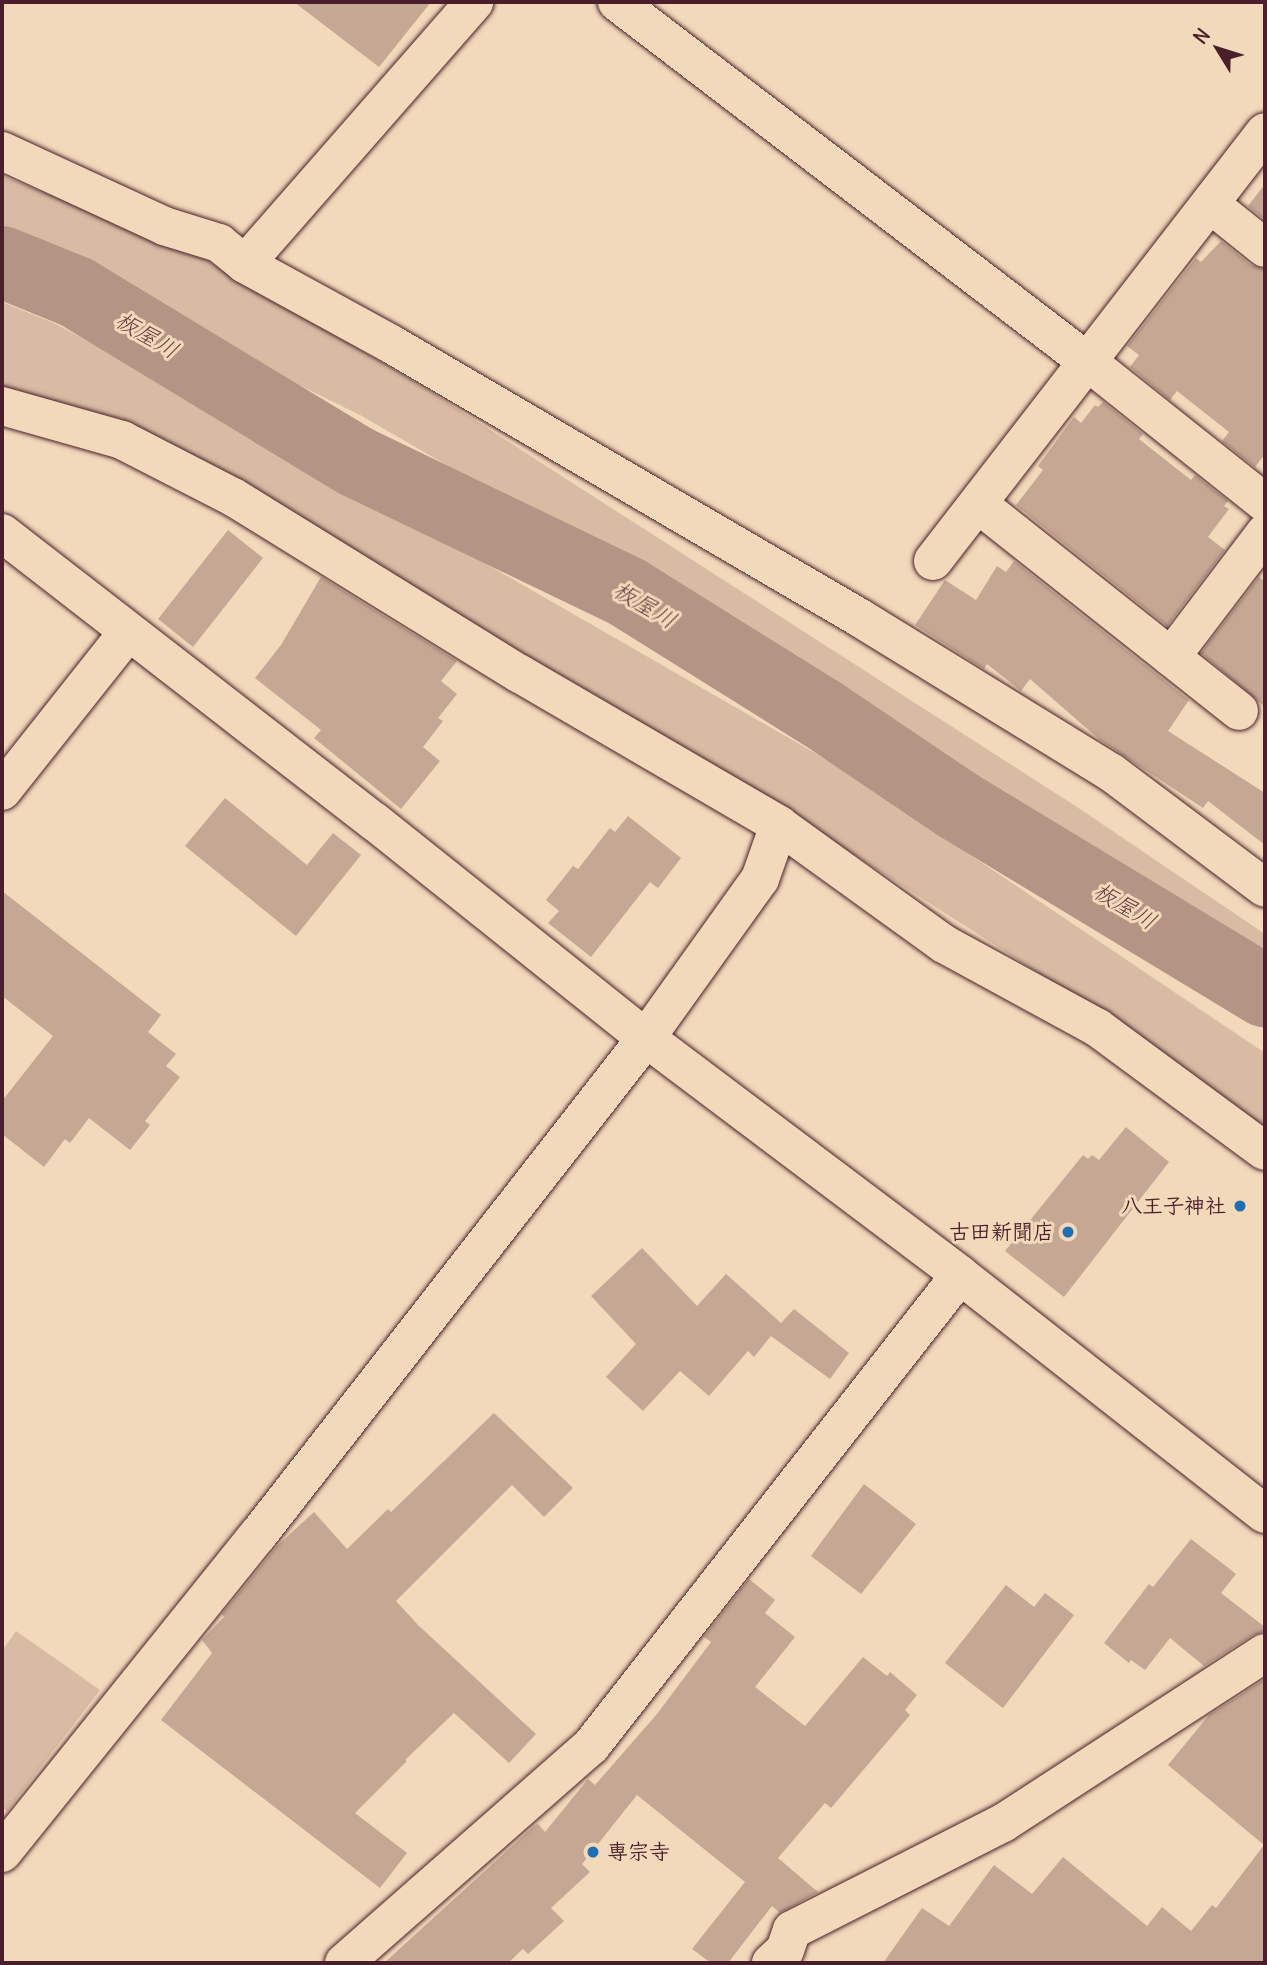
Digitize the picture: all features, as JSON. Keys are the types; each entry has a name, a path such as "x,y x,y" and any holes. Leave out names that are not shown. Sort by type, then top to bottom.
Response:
{"street":[{"path":"245,264 474,2"},
{"path":"617,2 1088,362 1265,503"},
{"path":"933,561 1265,132"},
{"path":"2,150 164,226 219,243 245,264 391,344 860,618 1112,772 1265,888"},
{"path":"1210,204 1265,248"},
{"path":"2,405 122,440 233,497 520,674 779,825 944,944 1098,1027 1265,1151"},
{"path":"978,504 1240,711"},
{"path":"2,533 375,822 646,1038 960,1275 1265,1514"},
{"path":"1171,657 1265,533"},
{"path":"2,791 128,632"},
{"path":"2,1853 258,1535 646,1038 760,879 779,825"},
{"path":"344,1963 591,1746 960,1275"},
{"path":"787,1959 792,1930 1003,1823 1265,1653"}],"shaded area":[{"path":"2,176 191,251 420,385 1077,807 1265,934 1265,967 716,622 362,416 139,306 2,246"},
{"path":"2,302 54,323 227,415 841,768 1265,1053 1265,1143 1101,1013 792,815 2,391"},
{"path":"16,1631 100,1690 7,1811 2,1807 2,1651"}],"building":[{"path":"294,2 431,2 379,67"},
{"path":"1265,184 1265,220 1248,206"},
{"path":"1221,241 1251,265 1265,269 1265,454 1255,467 1222,441 1229,432 1177,391 1170,400 1130,367 1139,355 1127,346 1196,258 1201,262"},
{"path":"1103,402 1143,434 1139,439 1191,480 1195,475 1228,501 1224,506 1229,509 1208,537 1225,550 1167,626 1016,505 1043,470 1038,466 1074,417 1081,423 1095,405 1098,407"},
{"path":"228,530 263,558 193,647 158,619"},
{"path":"1014,561 1189,700 1168,731 1265,793 1265,845 1208,801 1203,808 1100,740 1030,679 1021,691 987,664 984,669 915,625 945,580 976,600 997,566 1006,572"},
{"path":"321,577 457,661 441,681 457,694 438,718 443,721 423,747 440,761 401,809 314,738 321,730 255,678 281,645"},
{"path":"1259,577 1265,582 1265,707 1201,653"},
{"path":"225,798 307,865 333,833 361,855 296,936 185,846"},
{"path":"628,816 681,858 658,888 650,882 591,957 548,923 559,911 546,900 573,866 578,869 610,828 615,832"},
{"path":"2,891 161,1015 148,1032 176,1054 166,1066 180,1077 145,1121 150,1125 130,1150 89,1118 70,1143 65,1139 44,1167 2,1134 2,1101 53,1036 2,996"},
{"name":"古田新聞店","path":"1126,1127 1169,1162 1064,1297 1005,1251 1083,1155 1088,1159 1092,1155 1099,1160"},
{"path":"642,1248 697,1306 726,1274 781,1323 794,1309 849,1353 830,1379 771,1336 754,1357 748,1351 709,1396 680,1371 643,1411 606,1377 636,1344 591,1296"},
{"path":"494,1413 573,1488 544,1517 512,1485 396,1601 418,1625 536,1734 509,1763 454,1713 405,1760 407,1761 355,1813 407,1853 380,1888 161,1720 212,1653 202,1640 224,1617 222,1614 277,1546 314,1512 347,1549 388,1509 391,1512"},
{"path":"864,1484 916,1524 861,1594 811,1556"},
{"path":"1191,1539 1236,1574 1221,1593 1265,1627 1265,1631 1253,1635 1204,1666 1170,1638 1145,1670 1131,1660 1129,1663 1104,1643 1149,1584 1153,1587"},
{"path":"749,1579 775,1600 765,1613 795,1637 755,1687 805,1726 863,1657 887,1676 890,1672 917,1695 905,1710 910,1715 831,1808 825,1803 778,1858 818,1892 780,1913 772,1906 728,1963 711,1963 692,1949 745,1882 637,1795 582,1864 590,1872 551,1908 564,1921 528,1954 523,1949 508,1963 384,1963 534,1826 538,1824 545,1832 588,1779 595,1785 657,1714 711,1642 704,1637"},
{"path":"1006,1585 1034,1607 1045,1593 1074,1615 1003,1708 945,1663"},
{"path":"1265,1679 1265,1963 883,1963 922,1908 949,1926 994,1865 1032,1894 1063,1857 1147,1926 1162,1907 1191,1931 1212,1905 1216,1908 1264,1845 1168,1765 1209,1715"}],"waterway":[{"name":"板屋川","path":"2,262 76,292 357,462 627,592 821,713 959,806 1265,991"}],"place":[{"name":"八王子神社","path":"1240,1206"},
{"name":"古田新聞店","path":"1068,1232"},
{"name":"専宗寺","path":"593,1852"}]}
